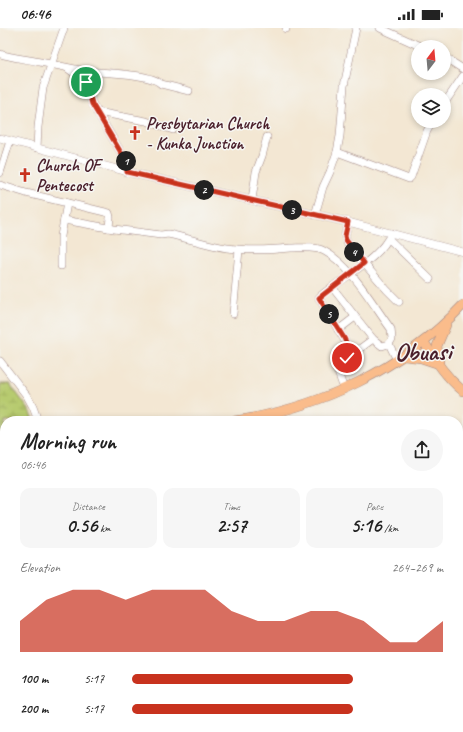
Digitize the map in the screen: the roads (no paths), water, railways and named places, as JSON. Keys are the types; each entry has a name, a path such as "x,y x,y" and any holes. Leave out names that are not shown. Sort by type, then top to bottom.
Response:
{"main road":[{"path":"256,416 288,409 330,396 344,389 401,358 424,342 448,321 463,305"},
{"path":"438,365 438,340 448,321"},
{"path":"424,342 438,365 452,381 463,390"},
{"path":"401,358 421,358 438,365"}],"street":[{"path":"37,148 42,94 64,28"},
{"path":"315,215 323,187 337,152 340,136 344,86 356,28"},
{"path":"380,28 411,42"},
{"path":"0,54 14,59 34,61 51,65 97,72 126,74 158,81 161,84 189,92"},
{"path":"451,61 463,69"},
{"path":"65,67 86,82 92,104 128,165 127,172"},
{"path":"451,94 463,76"},
{"path":"97,112 146,121 173,130"},
{"path":"337,152 409,178 411,177 428,128"},
{"path":"0,138 127,172 348,222 390,236 463,252"},
{"path":"252,200 256,172 267,138"},
{"path":"0,173 10,141"},
{"path":"0,186 67,204 109,213 109,228"},
{"path":"61,266 62,236 67,204"},
{"path":"64,220 109,228 172,235 239,250 321,249 339,261 350,273 391,329 392,339 389,344 382,346 373,339 332,287"},
{"path":"348,222 345,236 346,240 364,263 399,302"},
{"path":"352,355 319,298 377,254 390,236"},
{"path":"390,236 430,279"},
{"path":"233,314 239,250"},
{"path":"338,330 355,317"},
{"path":"344,389 335,364 352,355 373,339"},
{"path":"389,344 401,358"},
{"path":"0,361 28,396 36,416"}],"place":[{"name":"Presbytarian Church - Kunka Junction","path":"135,133"},
{"name":"Church OF Pentecost","path":"25,175"}],"district":[{"name":"Obuasi","path":"423,351"}]}
